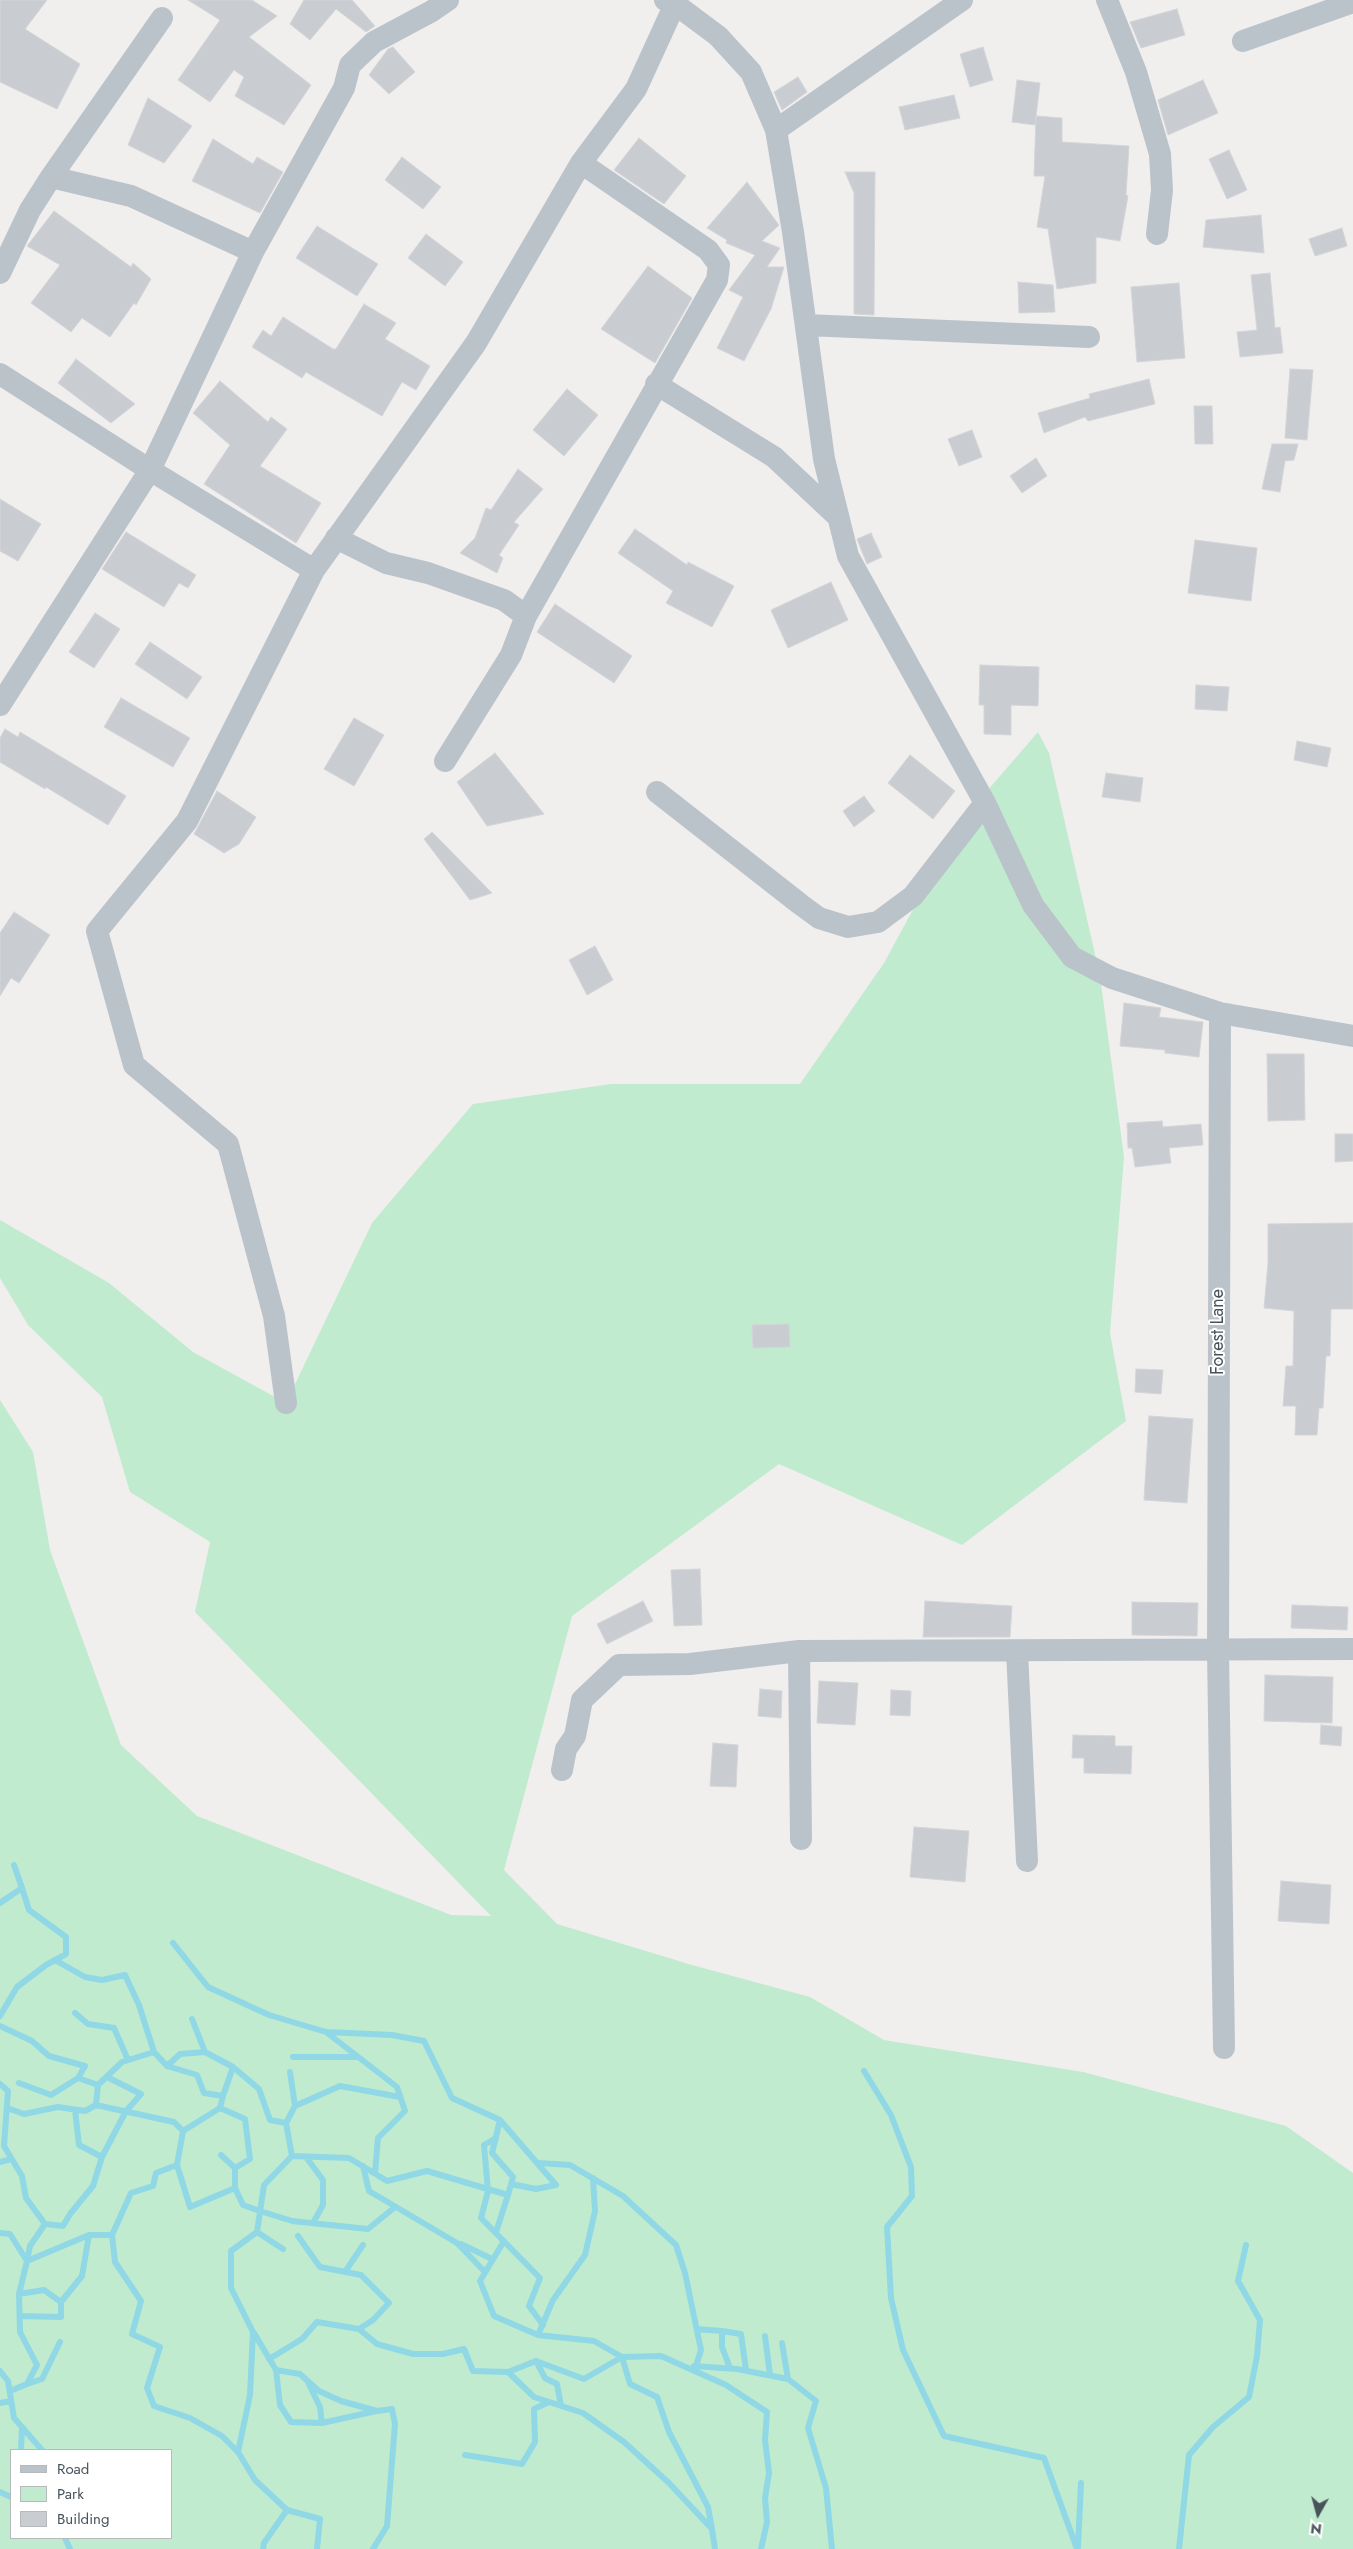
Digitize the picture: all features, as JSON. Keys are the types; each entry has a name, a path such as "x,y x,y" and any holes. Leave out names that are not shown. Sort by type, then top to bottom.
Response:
{"street":[{"path":"0,705 150,470 252,252 344,88 350,65 374,42 432,11 448,0"},
{"path":"776,130 962,0"},
{"path":"1107,0 1136,72 1160,154 1162,190 1157,234"},
{"path":"286,1403 274,1316 228,1144 134,1065 97,931 187,822 314,570 476,344 581,163 636,88 670,2 718,36 751,72 776,130 806,325 824,459 848,556 984,803 1033,904 1072,957 1112,978 1220,1013 1353,1036"},
{"path":"1243,42 1353,2"},
{"path":"0,273 30,210 50,177 162,18"},
{"path":"445,761 511,655 526,616 656,384 717,280 719,265 708,250 581,163"},
{"path":"50,177 131,196 252,252"},
{"path":"806,325 1089,337"},
{"path":"0,374 150,470 314,570"},
{"path":"656,384 774,457 837,516"},
{"path":"336,538 386,563 428,573 504,600 526,616"},
{"path":"657,792 819,918 848,927 878,922 913,896 984,803"},
{"name":"Forest Lane","path":"1220,1013 1218,1650 1224,2048"},
{"path":"562,1770 566,1749 575,1736 582,1700 619,1665 690,1664 799,1651 1353,1649"},
{"path":"799,1651 801,1838"},
{"path":"1017,1651 1027,1861"}],"green space":[{"path":"1038,732 1049,753 1100,976 1124,1157 1110,1333 1126,1421 962,1545 779,1464 572,1616 504,1870 557,1924 692,1965 810,1997 884,2040 1083,2072 1286,2126 1353,2173 1353,2549 0,2549 0,1400 33,1452 50,1550 121,1745 197,1816 451,1915 491,1916 195,1612 210,1542 130,1492 102,1397 28,1325 0,1278 0,1220 109,1283 193,1352 286,1403 372,1223 473,1104 611,1084 800,1084 884,963 961,821"}],"building":[{"path":"0,0 47,0 25,29 80,64 57,109 0,82"},
{"path":"188,0 252,0 277,16 249,37 311,85 284,125 235,96 244,77 234,70 210,102 178,80 220,20"},
{"path":"304,0 352,0 375,26 366,32 336,9 310,40 290,24"},
{"path":"1177,9 1185,35 1141,48 1130,22"},
{"path":"393,47 415,72 389,94 369,75 388,49"},
{"path":"983,47 993,80 970,87 960,54"},
{"path":"798,77 807,92 782,110 774,92"},
{"path":"1017,80 1040,83 1035,125 1012,122"},
{"path":"1203,80 1218,113 1168,135 1158,100"},
{"path":"954,95 960,118 905,130 899,107"},
{"path":"148,98 192,126 164,163 128,145"},
{"path":"1036,116 1062,118 1062,142 1129,146 1126,195 1128,196 1120,241 1096,237 1096,283 1057,289 1048,229 1037,227 1045,176 1034,176"},
{"path":"639,138 686,176 664,204 614,170"},
{"path":"213,139 253,164 257,157 283,172 260,213 192,181"},
{"path":"1229,150 1247,190 1227,199 1209,159"},
{"path":"402,157 441,187 423,209 385,180"},
{"path":"845,172 875,172 874,315 854,314 854,193"},
{"path":"747,182 779,225 762,241 780,248 767,267 784,267 771,309 744,361 717,348 743,297 729,290 755,255 726,243 727,240 707,228"},
{"path":"54,211 131,267 133,263 151,279 136,305 134,303 110,337 82,318 71,332 31,303 60,265 27,246"},
{"path":"1261,215 1264,253 1203,247 1206,220"},
{"path":"317,226 378,264 357,296 296,258"},
{"path":"1342,228 1347,246 1315,256 1309,239"},
{"path":"426,234 463,262 445,286 408,258"},
{"path":"648,266 692,298 655,363 601,329"},
{"path":"1270,273 1275,328 1280,327 1283,353 1240,357 1237,332 1257,330 1251,275"},
{"path":"1018,282 1053,285 1055,312 1019,313"},
{"path":"1179,283 1185,358 1137,362 1131,287"},
{"path":"364,304 396,323 385,339 430,366 416,390 402,382 382,416 306,372 302,378 252,347 263,330 271,336 283,317 333,349 336,349"},
{"path":"76,359 135,404 111,423 58,383"},
{"path":"1290,369 1313,370 1307,440 1285,438"},
{"path":"1149,379 1155,404 1088,421 1085,417 1044,433 1038,413 1090,398 1089,394"},
{"path":"220,381 268,422 271,417 287,429 260,466 321,503 296,543 204,484 230,445 193,413"},
{"path":"567,389 598,415 564,456 533,430"},
{"path":"1194,406 1212,406 1213,444 1195,444"},
{"path":"972,430 982,457 959,466 948,439"},
{"path":"1272,444 1298,444 1294,460 1285,461 1280,492 1262,489"},
{"path":"1036,458 1047,476 1022,493 1010,476"},
{"path":"518,469 543,489 514,522 519,525 499,555 503,558 497,573 460,553 475,538 486,508 491,510"},
{"path":"0,499 41,524 18,561 0,551"},
{"path":"635,529 687,565 688,562 734,586 712,627 666,603 673,591 618,553"},
{"path":"126,532 196,575 188,588 179,583 164,607 102,569"},
{"path":"871,533 882,557 867,564 857,539"},
{"path":"1195,540 1257,548 1251,601 1188,593"},
{"path":"831,582 848,620 788,648 771,610"},
{"path":"555,604 632,656 614,683 537,632"},
{"path":"95,613 120,629 94,668 69,652"},
{"path":"150,642 202,677 187,699 135,664"},
{"path":"980,665 1039,667 1038,706 1011,705 1011,735 984,734 984,705 979,705"},
{"path":"1196,685 1229,687 1227,711 1195,709"},
{"path":"121,698 190,738 173,767 104,727"},
{"path":"354,718 384,735 354,786 324,769"},
{"path":"5,729 18,737 20,732 126,796 108,825 46,787 45,789 0,762 0,738"},
{"path":"1297,741 1331,748 1327,767 1294,760"},
{"path":"495,753 544,814 487,826 457,782"},
{"path":"910,755 955,791 933,819 888,783"},
{"path":"1106,773 1143,778 1140,802 1102,797"},
{"path":"217,791 256,817 239,844 224,853 194,834"},
{"path":"864,796 875,811 854,827 843,811"},
{"path":"432,832 492,893 470,900 424,839"},
{"path":"14,912 50,935 19,983 11,978 0,996 0,933"},
{"path":"595,946 613,980 587,995 569,960"},
{"path":"1124,1003 1161,1008 1159,1017 1203,1022 1199,1057 1165,1053 1165,1050 1120,1046"},
{"path":"1267,1054 1304,1054 1305,1120 1268,1121"},
{"path":"1162,1121 1163,1127 1201,1124 1203,1145 1169,1148 1171,1163 1135,1167 1132,1148 1128,1148 1127,1123"},
{"path":"1335,1134 1353,1134 1353,1161 1335,1162"},
{"path":"1353,1223 1353,1309 1331,1309 1330,1356 1326,1356 1323,1408 1319,1408 1317,1435 1295,1435 1296,1406 1283,1406 1286,1366 1293,1366 1294,1311 1264,1308 1268,1263 1268,1224"},
{"path":"789,1324 790,1347 753,1348 752,1325"},
{"path":"1136,1369 1163,1370 1161,1394 1135,1392"},
{"path":"1149,1416 1193,1419 1187,1503 1144,1500"},
{"path":"700,1569 702,1625 674,1626 671,1570"},
{"path":"643,1601 653,1621 607,1644 597,1624"},
{"path":"925,1601 1012,1606 1010,1637 923,1637"},
{"path":"1132,1602 1198,1603 1197,1636 1132,1635"},
{"path":"1292,1605 1348,1607 1347,1630 1291,1628"},
{"path":"1265,1675 1333,1677 1332,1723 1264,1721"},
{"path":"819,1681 858,1683 855,1725 817,1723"},
{"path":"760,1689 782,1691 781,1718 758,1716"},
{"path":"891,1690 911,1691 910,1716 890,1715"},
{"path":"1321,1725 1342,1727 1341,1746 1320,1744"},
{"path":"1073,1735 1115,1736 1115,1746 1132,1746 1131,1774 1084,1773 1084,1758 1072,1758"},
{"path":"713,1743 738,1745 736,1787 710,1786"},
{"path":"914,1827 969,1831 965,1882 910,1877"},
{"path":"1281,1881 1331,1885 1329,1924 1278,1921"}],"waterway":[{"path":"0,1903 22,1888 14,1865"},
{"path":"0,2016 17,1987 46,1965 66,1954 66,1937 29,1910 22,1888"},
{"path":"173,1943 208,1987 269,2015 326,2032 392,2035 424,2041 452,2098 500,2120 556,2185 536,2189 511,2184"},
{"path":"55,1960 85,1977 102,1980 125,1975 139,2005 154,2052 122,2062 98,2085"},
{"path":"75,2013 88,2024 114,2028 128,2060"},
{"path":"192,2019 205,2052 233,2067 259,2089 270,2120 286,2123"},
{"path":"0,2026 32,2041 49,2056 85,2066 78,2078"},
{"path":"326,2032 397,2087 405,2111 378,2138 375,2173"},
{"path":"154,2052 167,2066 180,2054 205,2052"},
{"path":"293,2057 357,2057"},
{"path":"167,2066 197,2075 204,2093 223,2096 220,2108"},
{"path":"223,2096 233,2067"},
{"path":"864,2071 891,2115 911,2167 912,2196 887,2227 891,2298 903,2350 944,2436 1044,2458 1077,2549"},
{"path":"290,2072 295,2106 286,2123 292,2156 349,2158 387,2181 427,2171 508,2195 496,2232"},
{"path":"102,2157 126,2111 141,2094 107,2077"},
{"path":"19,2083 51,2095 78,2078 98,2085 96,2105 174,2122 183,2131 177,2165 190,2207 235,2188 243,2205 292,2221 368,2229 395,2207"},
{"path":"0,2084 8,2091 4,2146 22,2176 26,2198 45,2224 30,2246 27,2261 89,2235 112,2235 131,2193 153,2186 156,2173 177,2165"},
{"path":"295,2106 340,2086 400,2097"},
{"path":"7,2108 24,2114 58,2107 85,2111 96,2105"},
{"path":"183,2131 220,2108 245,2119 250,2159 235,2168"},
{"path":"45,2224 63,2226 70,2214 93,2186 102,2157 79,2145 75,2110"},
{"path":"500,2120 492,2153 513,2177 508,2195"},
{"path":"496,2138 484,2145 488,2191 481,2218 540,2278 529,2306 543,2325"},
{"path":"221,2155 235,2168 235,2188"},
{"path":"292,2156 264,2185 257,2232 231,2251 231,2288 253,2332 250,2395 238,2452 255,2480 287,2510 320,2519 317,2549"},
{"path":"306,2157 323,2180 323,2205 313,2223"},
{"path":"0,2162 11,2159"},
{"path":"539,2163 570,2165 623,2196 676,2245 685,2273 701,2350 696,2366"},
{"path":"363,2166 369,2191 457,2243 485,2272"},
{"path":"538,2335 553,2300 585,2255 595,2211 593,2178"},
{"path":"257,2232 283,2249"},
{"path":"0,2233 10,2234 27,2261 19,2294 20,2332 37,2365 27,2384 10,2391"},
{"path":"20,2316 61,2317 61,2302 82,2276 89,2235"},
{"path":"112,2235 115,2262 141,2301 132,2334 160,2347 147,2388 154,2406 190,2418 222,2436 238,2452"},
{"path":"298,2236 320,2267 361,2275 389,2303 373,2320 359,2329"},
{"path":"504,2241 480,2281 494,2316 538,2335 594,2341 622,2357 661,2356 726,2385 767,2412 765,2440 769,2473 765,2498 767,2522 761,2549"},
{"path":"461,2244 492,2259"},
{"path":"345,2272 363,2245"},
{"path":"1179,2549 1189,2455 1213,2427 1249,2397 1257,2356 1260,2320 1238,2281 1246,2245"},
{"path":"19,2294 44,2290 61,2302"},
{"path":"269,2359 302,2339 317,2322 359,2329 377,2344 413,2354 443,2354 464,2349 473,2371 508,2372 536,2361 584,2379 622,2357 630,2384 657,2397 669,2432 708,2507 712,2529"},
{"path":"697,2329 722,2331 722,2347 730,2368"},
{"path":"722,2331 741,2334 746,2370"},
{"path":"254,2333 276,2370 300,2374 319,2391 341,2401 377,2411 392,2409 395,2424 387,2526 373,2549"},
{"path":"765,2336 770,2375"},
{"path":"27,2384 42,2379 60,2342"},
{"path":"782,2343 788,2379 816,2401 808,2428 826,2488 832,2549"},
{"path":"536,2361 545,2378 557,2384 561,2406"},
{"path":"694,2366 737,2369 788,2379"},
{"path":"276,2370 280,2405 291,2422 322,2423 376,2411"},
{"path":"0,2371 8,2381 14,2418 41,2449"},
{"path":"508,2372 534,2397 583,2413 624,2442 669,2483 712,2529 715,2549"},
{"path":"308,2382 320,2407 322,2423"},
{"path":"0,2403 11,2401"},
{"path":"465,2455 522,2464 535,2442 534,2409 549,2402"},
{"path":"21,2449 22,2427"},
{"path":"1078,2547 1081,2483"},
{"path":"0,2492 10,2497"},
{"path":"263,2549 264,2543 287,2510"},
{"path":"65,2539 70,2549"}]}
